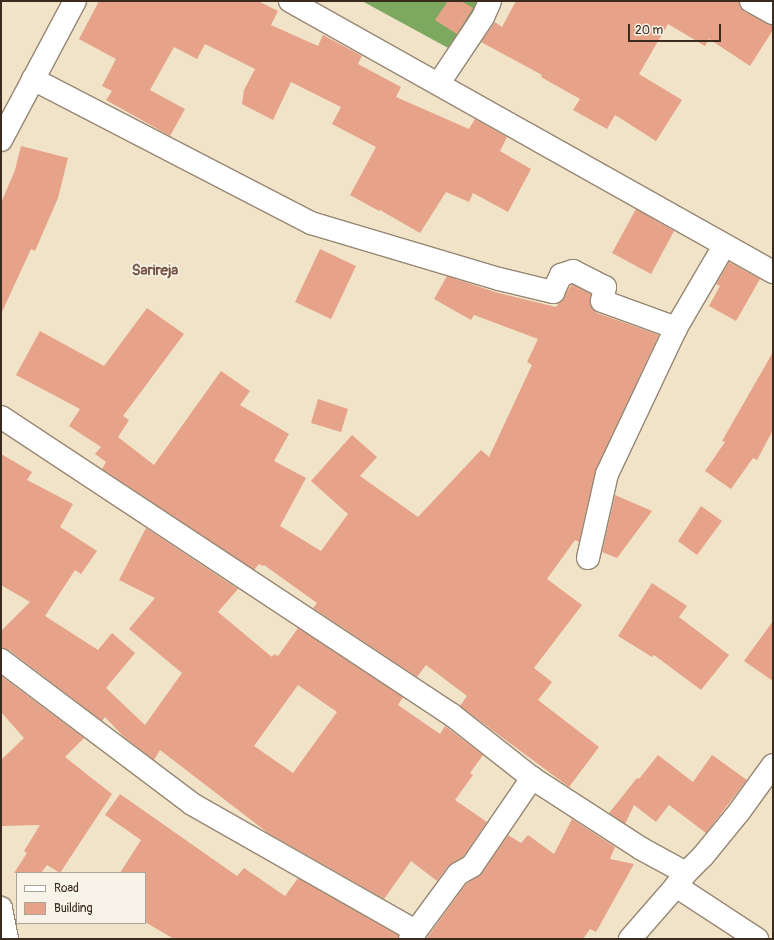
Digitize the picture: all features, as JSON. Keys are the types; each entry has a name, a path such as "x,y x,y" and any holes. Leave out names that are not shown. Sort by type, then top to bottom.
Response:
{"street":[{"path":"1,140 75,1"},
{"path":"290,1 439,83 724,246 773,272"},
{"path":"439,83 483,17 490,1"},
{"path":"751,1 773,13"},
{"path":"33,79 311,223 499,279 553,292 561,275 573,271 605,287 602,300 676,328"},
{"path":"588,558 607,474 676,328 724,246"},
{"path":"1,417 446,710 532,778 640,848 757,939"},
{"path":"1,660 192,804 413,935 458,874 472,866 532,778"},
{"path":"630,939 681,879 708,851 773,765"},
{"path":"1,908 7,939"}],"green space":[{"path":"362,1 492,1 461,55"}],"building":[{"path":"99,1 258,1 278,11 271,25 318,46 323,35 362,56 358,64 401,87 396,97 469,129 475,119 507,137 500,151 531,169 508,212 473,193 469,202 446,192 420,233 350,195 376,147 332,124 341,107 291,82 273,120 242,104 244,90 255,69 205,44 197,59 174,47 150,90 185,109 170,136 106,100 112,91 102,86 116,59 79,39"},
{"path":"448,1 461,1 473,8 457,34 435,20"},
{"path":"516,1 739,1 740,7 745,12 773,25 773,30 750,66 709,39 705,46 668,24 639,74 682,100 656,141 615,115 607,129 573,110 580,99 541,77 542,75 481,42 495,22 502,27"},
{"path":"21,146 68,158 58,198 35,251 31,249 1,314 1,203 15,170"},
{"path":"636,209 674,231 651,274 612,253"},
{"path":"320,249 356,266 331,319 295,302"},
{"path":"729,262 760,279 736,321 709,306 720,286 716,284"},
{"path":"447,276 495,292 556,307 572,284 591,294 590,305 597,313 659,335 596,469 579,542 575,540 547,579 582,605 534,668 552,682 538,700 599,747 569,787 460,706 467,696 426,665 417,677 313,608 317,603 264,565 259,564 254,570 102,469 106,462 95,454 101,447 69,426 80,409 16,375 40,331 104,366 147,308 184,334 123,416 129,420 118,437 154,465 221,371 250,391 240,405 289,434 274,461 306,478 280,526 321,551 348,514 311,481 352,435 377,457 360,476 418,517 481,450 489,457 532,365 527,362 538,339 474,315 471,320 434,299"},
{"path":"773,352 773,430 757,460 753,458 731,489 705,471 725,442 722,441"},
{"path":"318,399 348,409 341,432 311,423"},
{"path":"1,454 32,472 27,480 73,504 60,527 97,551 81,574 75,570 45,616 98,650 112,633 135,653 106,688 145,725 182,673 129,629 155,598 119,580 146,528 238,589 218,612 272,657 274,654 278,656 298,628 403,697 398,705 440,734 445,726 483,755 470,773 473,775 455,800 487,822 463,857 448,866 437,881 411,861 384,899 268,833 160,750 154,760 124,737 105,717 102,721 9,650 1,648 1,631 30,602 1,585","holes":["298,685 337,712 293,773 254,746"]},
{"path":"615,495 652,511 617,558 602,552"},
{"path":"701,506 722,521 697,555 678,541"},
{"path":"652,583 687,606 679,617 729,655 701,690 654,655 652,657 618,636"},
{"path":"773,621 773,681 744,661"},
{"path":"1,676 84,738 65,757 112,794 61,872 47,865 42,872 14,873 27,853 24,851 40,825 1,826 1,760 24,738 1,712"},
{"path":"658,755 693,782 712,755 747,780 706,833 669,805 656,822 634,805 625,824 609,813"},
{"path":"120,794 237,876 244,868 285,896 298,878 398,935 398,939 174,939 146,923 146,872 121,872 141,840 105,815"},
{"path":"572,819 615,847 610,859 634,864 596,932 590,929 583,939 426,939 466,884 482,873 508,835 521,843 528,835 554,854"}],"district":[{"name":"Sarireja","path":"155,271"}]}
